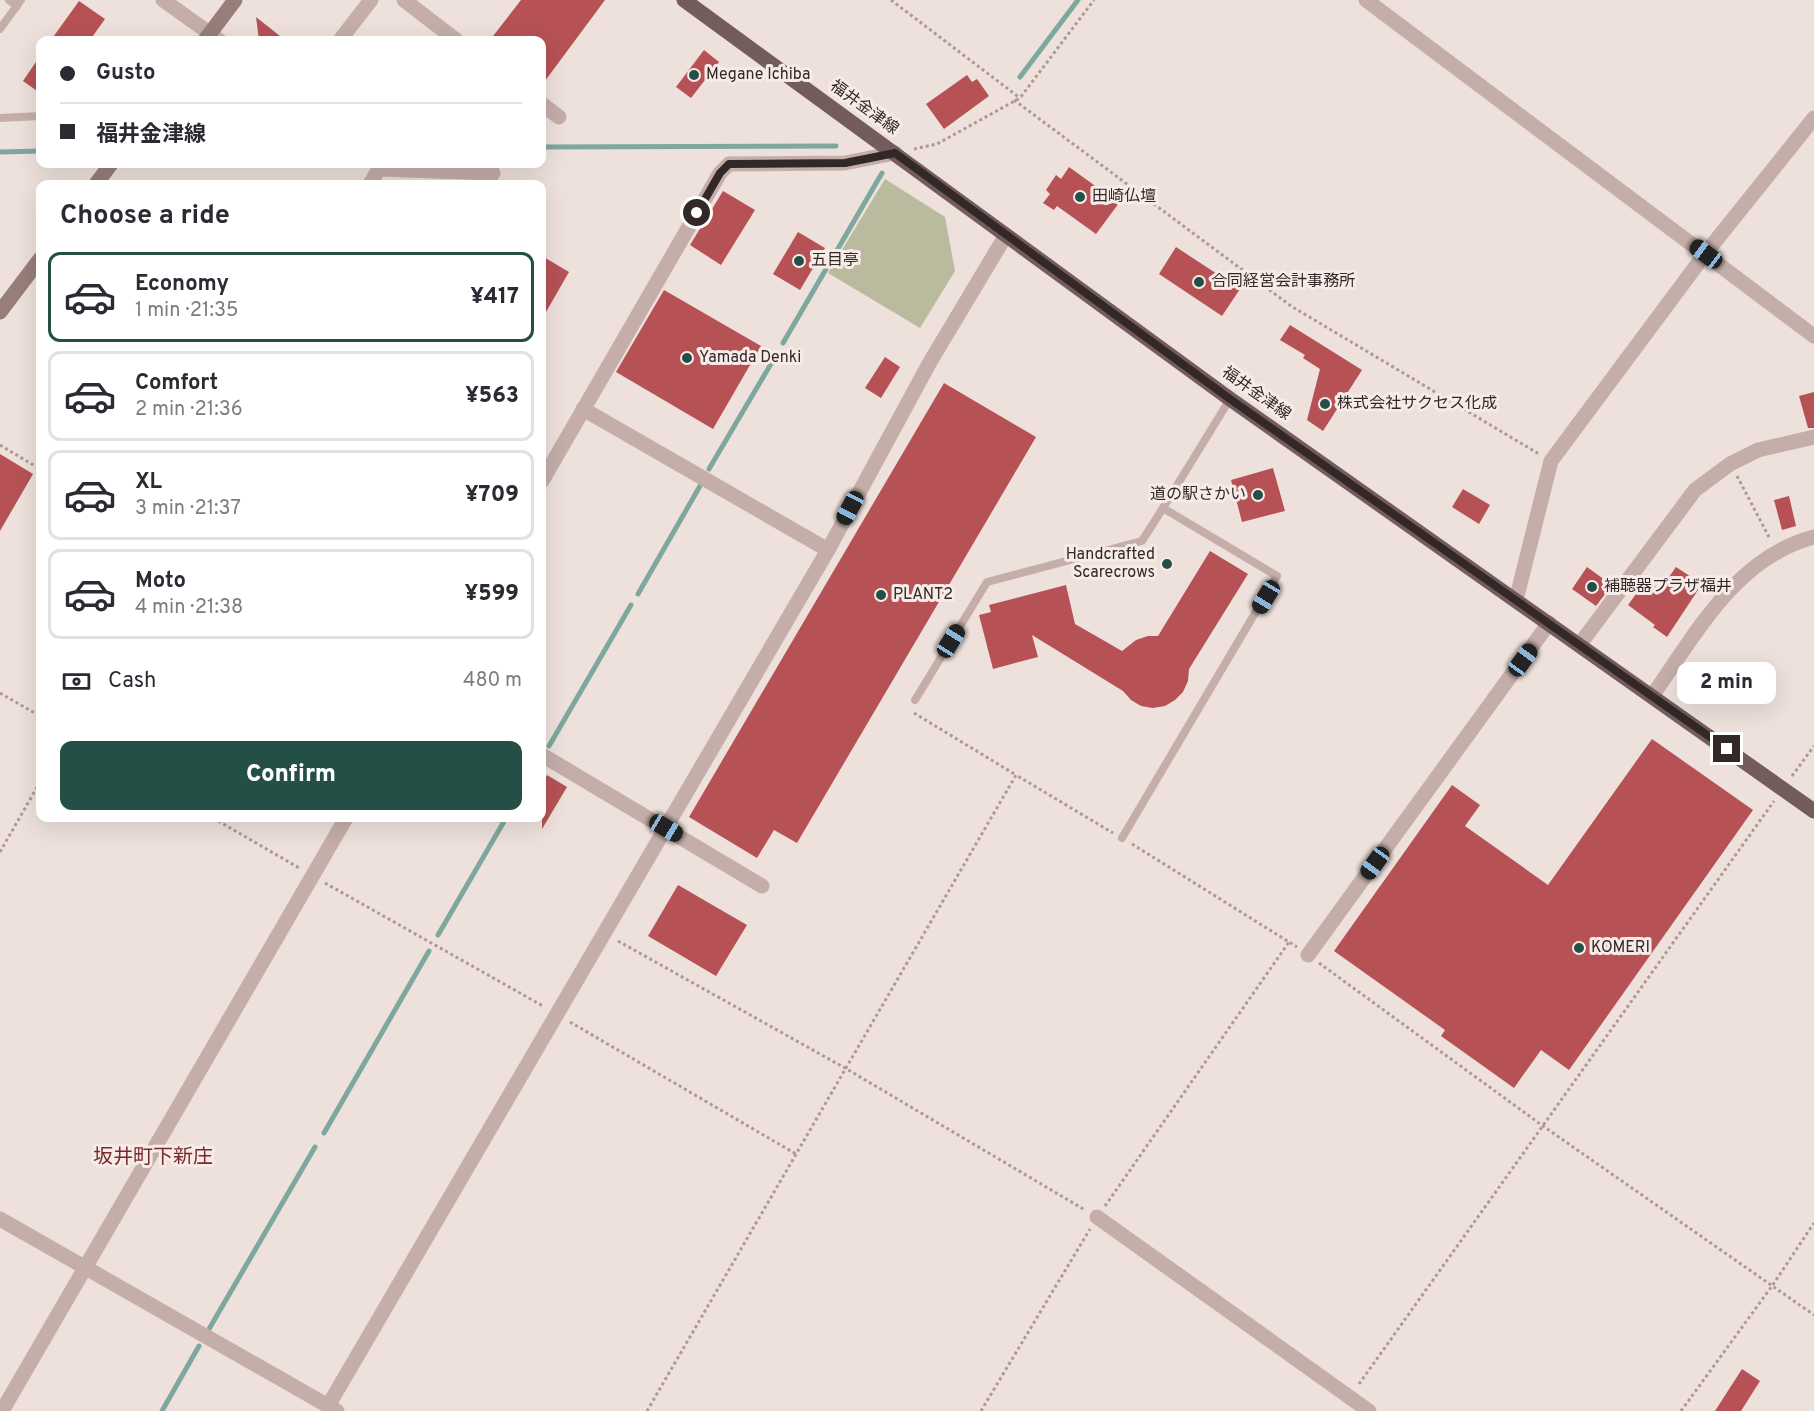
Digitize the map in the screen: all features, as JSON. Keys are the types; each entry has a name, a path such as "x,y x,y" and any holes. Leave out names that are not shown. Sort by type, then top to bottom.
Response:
{"main road":[{"path":"212,36 235,0"},
{"name":"福井金津線","path":"684,0 1230,399 1814,811"},
{"path":"0,312 36,264"}],"street":[{"path":"163,0 208,36"},
{"path":"343,36 371,0"},
{"path":"404,0 451,36"},
{"path":"1366,0 1814,336"},
{"path":"546,107 560,117"},
{"path":"1516,600 1551,461 1706,254 1814,118"},
{"path":"546,474 720,173 729,164 845,163 895,153"},
{"path":"372,180 379,169 493,173 489,180"},
{"path":"0,1219 330,1409 828,550 930,362 1006,235"},
{"path":"583,409 828,550"},
{"path":"1580,644 1695,490 1730,464 1758,450 1814,437"},
{"path":"1652,696 1725,593 1761,561 1802,540 1814,537"},
{"path":"1308,955 1550,623"},
{"path":"546,757 762,886"},
{"path":"2,1411 344,822"},
{"path":"1097,1217 1369,1411"}],"lane":[{"path":"0,30 19,3 9,0"},
{"path":"0,118 36,116"},
{"path":"915,700 987,582 1143,541 1230,399"},
{"path":"1122,838 1278,576 1163,508"}],"path":[{"path":"891,0 1020,98"},
{"path":"895,153 937,144 1020,98 1094,0"},
{"path":"1014,100 1291,306 1551,461"},
{"path":"0,445 36,467"},
{"path":"1730,464 1778,552"},
{"path":"0,693 36,714"},
{"path":"910,710 1289,942 1543,1126 1814,1315"},
{"path":"1349,1396 1814,746"},
{"path":"647,1411 1016,775"},
{"path":"0,852 36,789"},
{"path":"220,822 313,876"},
{"path":"604,933 845,1068 1097,1217"},
{"path":"981,1411 1097,1217 1289,942"},
{"path":"1681,1411 1814,1224"}],"green space":[{"path":"885,179 945,217 955,271 920,328 828,273"}],"building":[{"path":"521,0 605,0 546,80 546,36 493,36"},
{"path":"79,1 105,19 93,36 54,36"},
{"path":"256,17 280,36 258,36"},
{"path":"704,50 719,62 691,98 676,87"},
{"path":"36,62 36,90 23,81"},
{"path":"967,75 972,82 977,79 989,96 944,129 926,104"},
{"path":"1069,167 1119,203 1096,234 1057,206 1054,210 1043,203 1050,194 1046,190 1056,175 1061,179"},
{"path":"723,191 755,210 721,265 690,245"},
{"name":"五目亭","path":"798,232 825,248 800,290 773,274"},
{"name":"合同経営会計事務所","path":"1176,247 1240,289 1222,316 1159,274"},
{"path":"546,258 569,272 546,312"},
{"name":"Yamada Denki","path":"664,290 761,346 713,429 616,372"},
{"path":"1290,325 1362,370 1323,431 1307,420 1320,369 1303,358 1305,355 1280,340"},
{"path":"885,357 900,367 881,398 865,388"},
{"name":"PLANT2","path":"944,383 1036,437 797,843 774,830 757,858 689,817"},
{"path":"1814,392 1814,428 1808,428 1799,396"},
{"path":"0,454 33,474 0,531"},
{"name":"道の駅さかい","path":"1273,468 1285,511 1242,522 1231,480"},
{"path":"1463,489 1490,505 1479,524 1452,507"},
{"path":"1789,496 1796,526 1782,530 1774,500"},
{"path":"1210,551 1248,574 1189,669 1188,681 1183,692 1165,706 1153,708 1141,706 1123,691 1032,635 1038,657 993,669 979,615 991,612 989,605 1066,585 1075,624 1122,651 1136,640 1158,636"},
{"name":"補聴器プラザ福井","path":"1587,567 1612,585 1596,606 1572,589"},
{"path":"1676,567 1702,584 1667,637 1628,605 1646,580 1660,590"},
{"path":"1652,739 1753,810 1569,1070 1541,1050 1514,1088 1441,1036 1445,1030 1334,951 1452,785 1480,805 1465,826 1548,885"},
{"path":"547,775 567,787 542,829 542,822 546,822"},
{"path":"678,885 747,925 716,976 648,936"},
{"path":"1742,1369 1760,1381 1741,1411 1715,1411"}],"waterway":[{"path":"1020,77 1078,0"},
{"path":"546,147 836,146"},
{"path":"0,152 36,151"},
{"path":"783,343 882,173"},
{"path":"709,469 775,357"},
{"path":"638,594 700,486"},
{"path":"549,746 631,605"},
{"path":"438,935 504,822"},
{"path":"324,1133 429,951"},
{"path":"209,1329 315,1147"},
{"path":"162,1411 199,1346"}],"place":[{"name":"Megane Ichiba","path":"694,75"},
{"name":"田崎仏壇","path":"1080,197"},
{"name":"五目亭","path":"799,261"},
{"name":"合同経営会計事務所","path":"1199,282"},
{"name":"Yamada Denki","path":"687,358"},
{"name":"株式会社サクセス化成","path":"1325,404"},
{"name":"道の駅さかい","path":"1258,495"},
{"name":"Handcrafted Scarecrows","path":"1167,564"},
{"name":"補聴器プラザ福井","path":"1592,587"},
{"name":"PLANT2","path":"881,595"},
{"name":"KOMERI","path":"1579,948"}],"district":[{"name":"坂井町下新庄","path":"153,1158"}],"route":[{"path":"697,213 720,173 729,164 745,162 845,163 895,153 1230,399 1727,749"}]}
